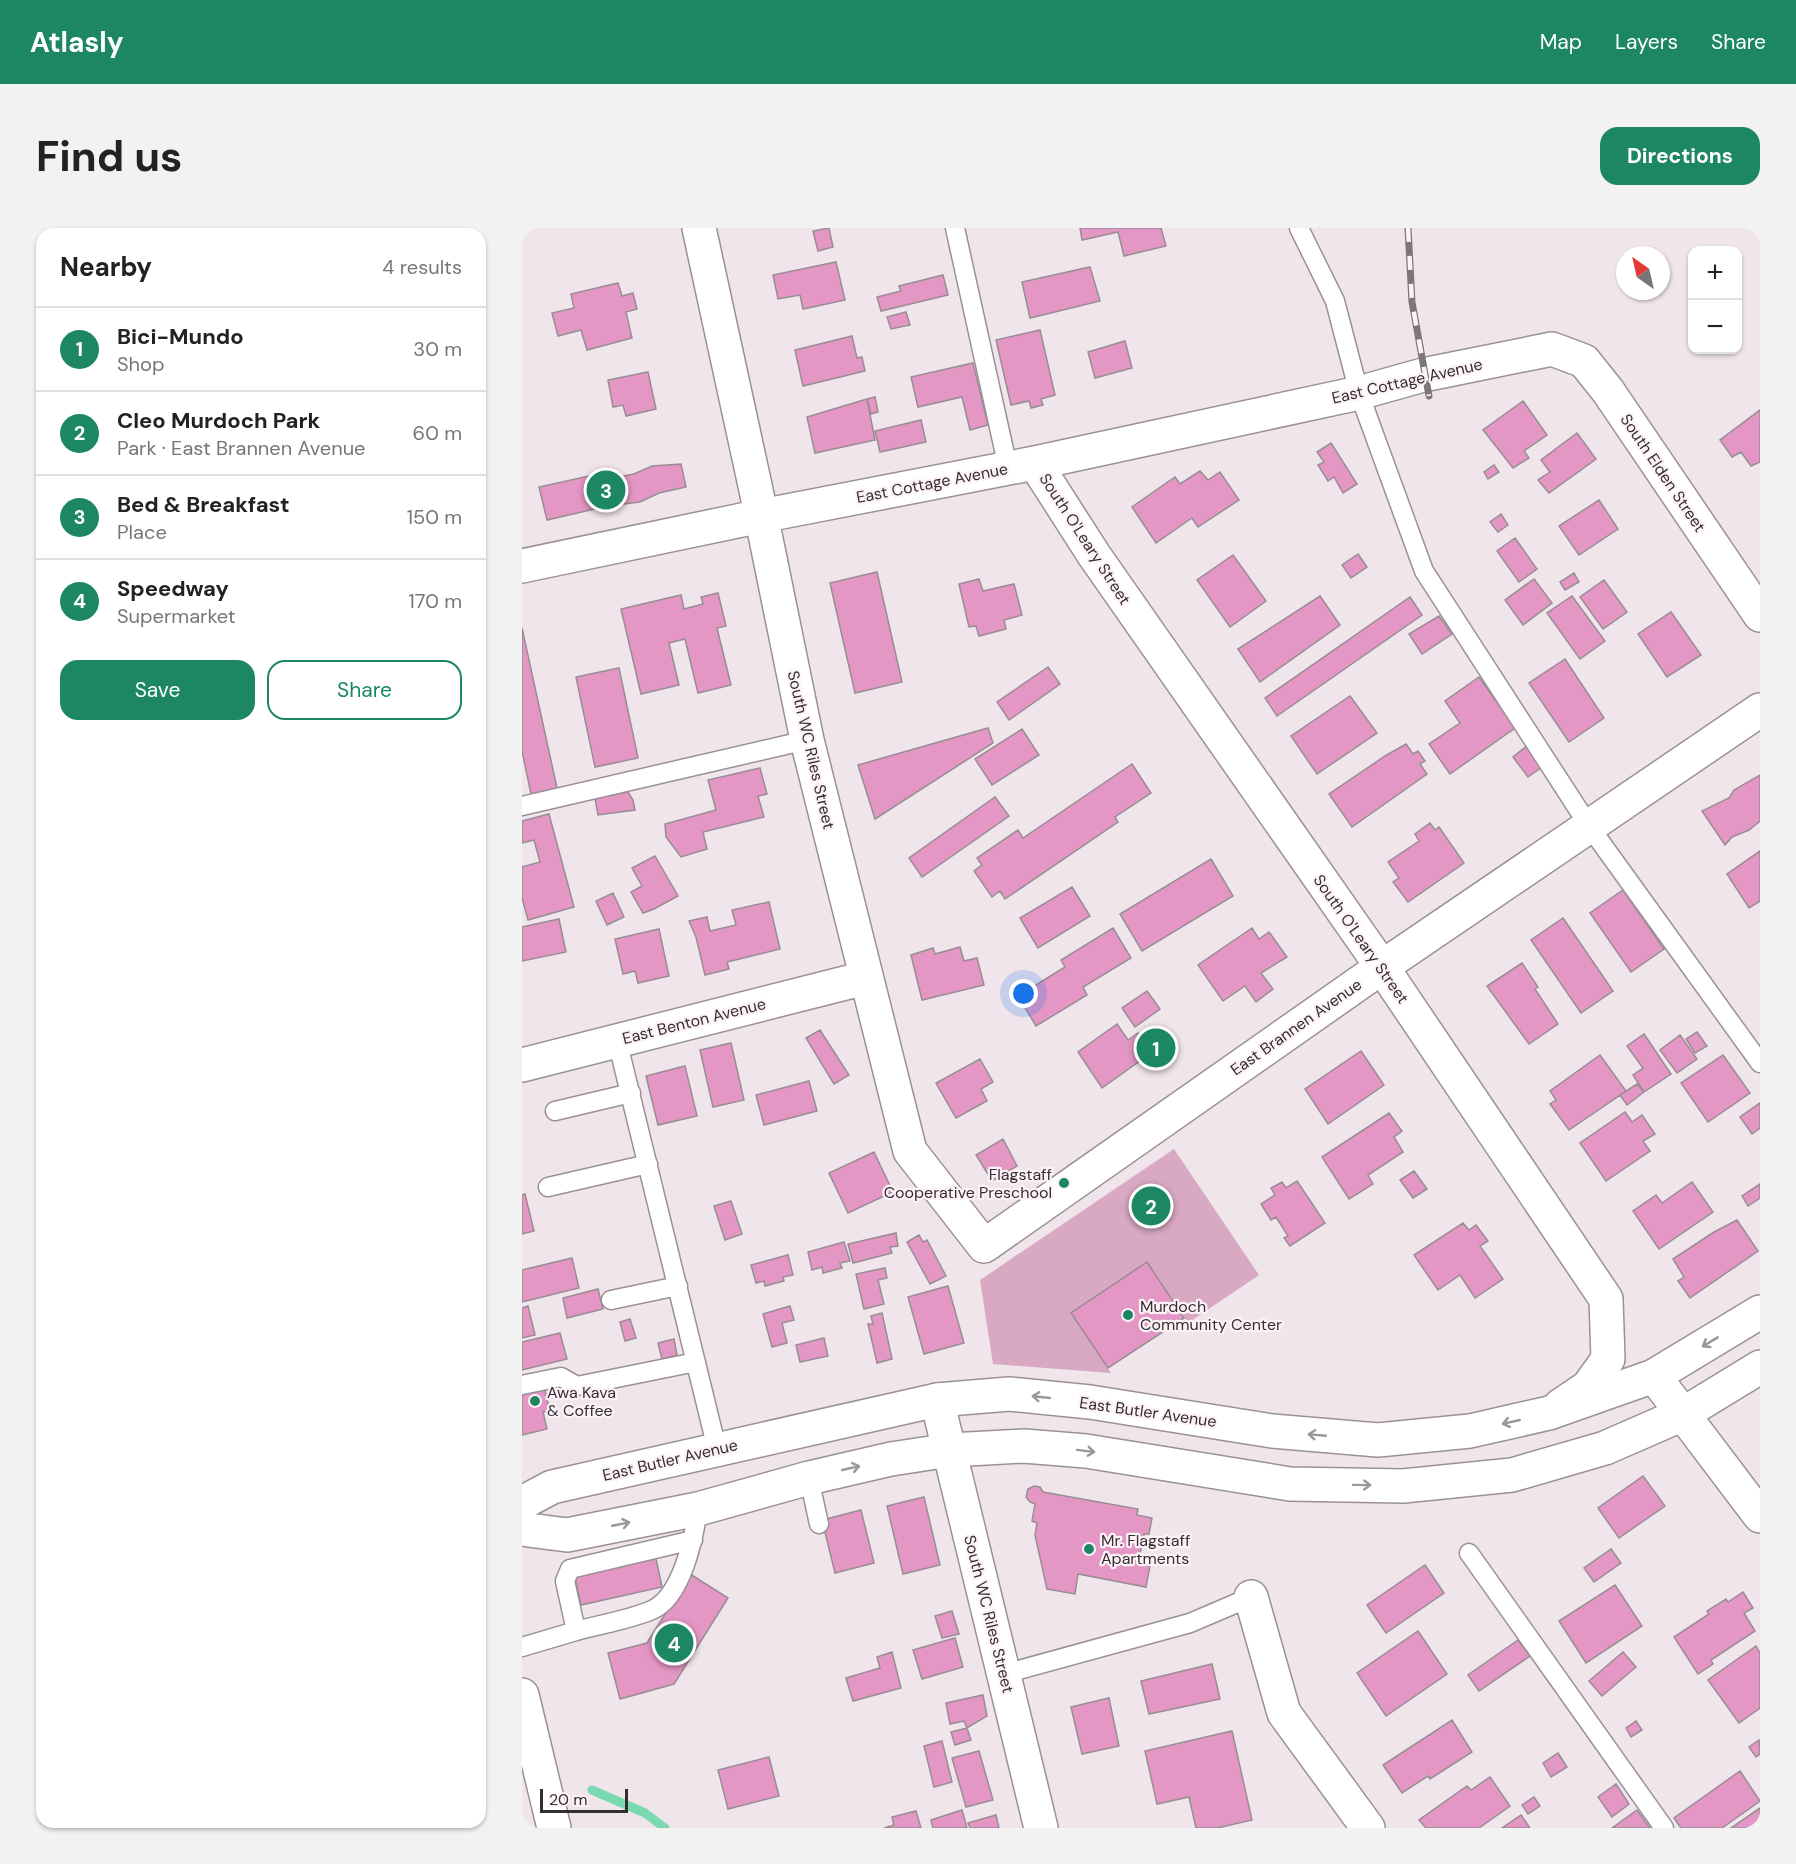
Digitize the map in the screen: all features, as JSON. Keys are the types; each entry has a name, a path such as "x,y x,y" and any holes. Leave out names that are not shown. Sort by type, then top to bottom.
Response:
{"street":[{"name":"South WC Riles Street","path":"699,228 807,740 910,1151 984,1246"},
{"name":"East Cottage Avenue","path":"522,566 1022,465 1359,393 1423,375 1552,349"},
{"name":"South Elden Street","path":"1552,349 1584,361 1608,391 1760,615"},
{"name":"South O'Leary Street","path":"1022,465 1094,555 1382,967 1606,1299 1608,1359 1588,1387 1549,1413"},
{"name":"East Brannen Avenue","path":"984,1246 1382,967 1760,710"},
{"name":"East Benton Avenue","path":"522,1065 866,978"},
{"name":"East Butler Avenue","path":"522,1503 552,1487 717,1449 937,1400 1009,1394 1090,1402 1272,1431 1378,1440 1470,1431 1549,1413 1654,1376 1760,1312"},
{"path":"522,1529 567,1535 580,1532 696,1524 809,1478 891,1458 950,1450 1023,1446 1086,1450 1290,1484 1403,1486 1512,1475 1605,1448 1683,1414 1760,1367"},
{"path":"1654,1376 1760,1516"},
{"name":"South WC Riles Street","path":"937,1400 1041,1828"},
{"path":"1251,1597 1284,1713 1368,1828"},
{"path":"522,1695 554,1828"}],"lane":[{"path":"955,228 1022,465"},
{"path":"1299,228 1335,301 1359,393 1424,572 1589,826 1760,1063"},
{"path":"522,806 807,740"},
{"path":"617,1040 717,1449"},
{"path":"555,1112 631,1093"},
{"path":"548,1187 648,1164"},
{"path":"610,1300 678,1286"},
{"path":"522,1385 561,1377 577,1386 696,1362"},
{"path":"809,1478 819,1524"},
{"path":"576,1631 565,1581 570,1569 587,1565 696,1524"},
{"path":"522,1647 654,1610 667,1598 677,1582 696,1524"},
{"path":"580,1532 587,1565"},
{"path":"1469,1553 1664,1828"},
{"path":"1004,1674 1190,1623 1251,1597"}],"shaded area":[{"path":"1174,1149 1259,1275 1188,1323 1147,1263 1071,1313 1111,1373 993,1364 980,1280"}],"building":[{"path":"829,228 833,247 818,251 813,231"},
{"path":"1080,228 1161,228 1166,246 1124,256 1118,232 1082,240"},
{"path":"836,262 845,300 803,309 800,295 778,299 773,275"},
{"path":"1090,267 1100,301 1030,318 1022,282"},
{"path":"943,275 948,295 881,311 877,297 901,291 899,286"},
{"path":"618,283 622,296 633,293 637,309 626,312 632,338 587,350 581,330 558,336 552,313 574,308 571,294"},
{"path":"906,312 910,325 891,329 887,317"},
{"path":"1040,330 1055,395 1041,399 1043,405 1031,408 1029,401 1011,405 996,340"},
{"path":"852,336 857,358 862,357 865,371 803,386 795,350"},
{"path":"1125,341 1132,368 1095,378 1088,352"},
{"path":"973,363 988,425 970,430 962,397 918,407 911,377"},
{"path":"648,372 656,409 626,416 623,405 613,407 608,380"},
{"path":"875,397 878,412 871,414 867,399"},
{"path":"867,399 875,440 815,453 807,417"},
{"path":"1523,401 1547,435 1524,451 1529,458 1513,468 1483,430"},
{"path":"1760,410 1760,462 1751,466 1741,452 1732,457 1720,440"},
{"path":"921,420 926,442 880,452 875,431"},
{"path":"1577,433 1596,459 1549,493 1538,480 1550,472 1541,460"},
{"path":"1331,443 1357,484 1343,493 1334,477 1328,481 1318,465 1324,462 1317,452"},
{"path":"681,464 686,487 659,493 640,502 624,504 622,497 602,502 603,507 547,520 539,487 602,473 604,478 618,477 634,474 652,466"},
{"path":"1494,465 1499,472 1488,479 1484,472"},
{"path":"1200,471 1208,480 1220,472 1239,500 1198,527 1192,518 1156,543 1132,507 1175,477 1180,484"},
{"path":"1599,500 1618,529 1579,555 1559,526"},
{"path":"1501,514 1508,525 1498,532 1490,522"},
{"path":"1515,538 1537,569 1519,582 1497,551"},
{"path":"1358,554 1367,567 1351,578 1342,565"},
{"path":"1233,555 1266,601 1230,627 1197,580"},
{"path":"877,572 902,682 855,693 830,583"},
{"path":"1574,573 1579,582 1565,590 1560,582"},
{"path":"979,579 983,591 1014,584 1022,615 1004,620 1006,629 979,636 976,626 969,627 959,584"},
{"path":"1534,579 1552,603 1523,625 1505,600"},
{"path":"1604,580 1627,612 1603,629 1580,597"},
{"path":"718,593 726,626 717,628 731,685 698,693 685,639 669,643 679,685 641,694 621,609 681,595 684,609 703,604 701,597"},
{"path":"1320,596 1340,625 1260,682 1238,649"},
{"path":"1572,596 1605,641 1580,659 1547,613"},
{"path":"1410,597 1422,615 1277,716 1265,698"},
{"path":"1671,612 1701,655 1667,677 1638,634"},
{"path":"1439,616 1452,634 1422,654 1409,634"},
{"path":"522,628 557,788 531,794 522,751"},
{"path":"1565,659 1604,718 1569,742 1529,683"},
{"path":"1048,667 1060,684 1009,720 997,702"},
{"path":"619,668 638,758 595,767 576,677"},
{"path":"1479,677 1515,728 1450,774 1429,744 1460,723 1445,701"},
{"path":"1350,696 1377,733 1317,774 1291,736"},
{"path":"988,728 993,743 875,819 858,765"},
{"path":"1022,729 1039,755 992,785 975,759"},
{"path":"1406,744 1413,754 1418,751 1425,761 1420,764 1427,774 1352,827 1329,794"},
{"path":"1527,746 1542,767 1528,777 1513,757"},
{"path":"1132,764 1151,793 1115,817 1118,822 1005,899 1000,891 992,897 974,871 982,865 977,858 1018,830 1023,838"},
{"path":"760,768 767,794 758,796 764,817 703,832 707,849 681,857 666,837 665,824 716,810 708,780"},
{"path":"1760,775 1760,821 1749,830 1732,837 1725,845 1702,811 1729,798 1734,790"},
{"path":"628,792 635,810 598,815 595,798"},
{"path":"995,797 1009,816 922,877 909,858"},
{"path":"549,814 574,907 528,920 522,898 522,867 540,862 534,840 522,843 522,821"},
{"path":"1430,823 1435,830 1439,827 1464,863 1408,902 1393,882 1399,878 1388,862 1419,841 1415,834"},
{"path":"1760,851 1760,901 1749,908 1727,874"},
{"path":"655,856 678,896 643,913 631,892 642,886 632,868"},
{"path":"1211,859 1233,896 1142,951 1120,914"},
{"path":"1072,887 1090,916 1038,948 1020,918"},
{"path":"1623,890 1664,949 1631,972 1590,913"},
{"path":"613,893 624,917 607,925 596,901"},
{"path":"769,902 780,949 727,962 729,969 705,975 696,937 689,921 707,917 710,931 736,925 732,910"},
{"path":"1563,918 1613,991 1581,1013 1531,940"},
{"path":"559,919 566,952 522,961 522,927"},
{"path":"1113,928 1131,958 1083,987 1087,995 1036,1026 1018,996 1065,967 1061,960"},
{"path":"1252,928 1259,939 1269,932 1287,957 1261,973 1273,989 1256,1002 1245,986 1223,1001 1198,965"},
{"path":"659,929 669,976 638,983 635,971 623,974 615,939"},
{"path":"960,947 964,961 977,958 984,985 922,1000 911,955 933,948 935,954"},
{"path":"1522,963 1538,987 1535,989 1558,1024 1529,1044 1487,986"},
{"path":"1147,991 1160,1009 1135,1027 1122,1008"},
{"path":"1117,1024 1128,1040 1138,1033 1151,1053 1102,1088 1078,1052"},
{"path":"820,1030 849,1075 834,1084 806,1038"},
{"path":"1697,1032 1707,1046 1695,1053 1686,1039"},
{"path":"1644,1034 1671,1074 1644,1092 1633,1075 1643,1068 1627,1046"},
{"path":"1680,1035 1697,1059 1677,1073 1660,1050"},
{"path":"731,1043 744,1100 713,1107 700,1050"},
{"path":"1361,1051 1384,1085 1328,1124 1305,1089"},
{"path":"1600,1055 1626,1091 1569,1130 1550,1104 1556,1100 1550,1091"},
{"path":"1723,1055 1750,1093 1708,1122 1681,1083"},
{"path":"980,1059 993,1082 981,1089 987,1101 956,1118 936,1083"},
{"path":"685,1066 697,1116 658,1125 646,1076"},
{"path":"809,1081 817,1111 764,1125 756,1095"},
{"path":"1637,1084 1644,1092 1627,1105 1620,1095"},
{"path":"1760,1103 1760,1128 1752,1134 1740,1117"},
{"path":"1625,1112 1632,1122 1642,1115 1655,1134 1643,1141 1650,1151 1606,1181 1580,1143"},
{"path":"1389,1113 1402,1131 1394,1137 1403,1152 1368,1175 1373,1184 1349,1199 1322,1157"},
{"path":"1003,1139 1017,1166 992,1181 976,1155"},
{"path":"874,1152 893,1192 848,1213 829,1173"},
{"path":"1414,1171 1427,1189 1413,1198 1400,1180"},
{"path":"1297,1181 1325,1223 1290,1246 1284,1238 1288,1236 1276,1217 1271,1220 1261,1204 1275,1195 1271,1188 1282,1182 1286,1188"},
{"path":"1692,1182 1713,1212 1659,1249 1633,1211 1656,1195 1662,1203"},
{"path":"1760,1184 1760,1198 1748,1206 1742,1196"},
{"path":"525,1194 534,1231 522,1234 522,1195"},
{"path":"731,1201 742,1234 725,1240 714,1206"},
{"path":"1737,1220 1758,1251 1690,1298 1678,1281 1684,1277 1673,1259"},
{"path":"1463,1223 1469,1230 1476,1225 1488,1241 1480,1246 1503,1279 1475,1298 1460,1275 1438,1290 1414,1255"},
{"path":"896,1233 898,1246 890,1247 892,1253 853,1263 848,1244"},
{"path":"919,1235 923,1242 927,1240 946,1276 930,1284 907,1242"},
{"path":"844,1242 850,1261 840,1263 842,1268 823,1273 822,1267 812,1270 808,1252"},
{"path":"788,1255 793,1275 783,1277 784,1281 765,1286 764,1281 756,1283 751,1265"},
{"path":"572,1258 579,1288 522,1302 522,1270"},
{"name":"Murdoch Community Center","path":"1147,1262 1184,1318 1108,1368 1071,1313"},
{"path":"885,1268 887,1278 878,1280 884,1304 864,1309 856,1274"},
{"path":"948,1286 964,1343 924,1354 908,1297"},
{"path":"598,1289 603,1309 567,1318 563,1298"},
{"path":"528,1306 535,1335 522,1338 522,1308"},
{"path":"790,1306 794,1320 782,1323 787,1343 772,1347 763,1314"},
{"path":"882,1313 892,1359 877,1363 868,1324 873,1324 871,1316"},
{"path":"630,1319 636,1338 625,1341 620,1322"},
{"path":"560,1333 567,1359 522,1370 522,1342"},
{"path":"824,1338 828,1356 800,1362 796,1345"},
{"path":"674,1339 677,1355 662,1359 658,1343"},
{"name":"Awa Kava & Coffee","path":"544,1386 550,1411 543,1412 547,1429 522,1435 522,1392"},
{"path":"1643,1476 1665,1506 1619,1538 1598,1508"},
{"name":"Mr. Flagstaff Apartments","path":"1034,1486 1040,1487 1043,1492 1138,1509 1137,1515 1152,1518 1149,1534 1144,1534 1138,1564 1150,1566 1146,1587 1078,1574 1075,1594 1047,1589 1035,1535 1037,1523 1032,1521 1035,1504 1026,1497 1028,1489"},
{"path":"924,1497 940,1565 903,1574 887,1506"},
{"path":"861,1510 874,1563 835,1573 822,1520"},
{"path":"1611,1549 1621,1563 1594,1582 1584,1568"},
{"path":"655,1554 662,1587 581,1605 574,1573"},
{"path":"1425,1565 1444,1593 1386,1633 1367,1605"},
{"path":"690,1574 728,1598 674,1684 620,1699 608,1653 647,1643"},
{"path":"1615,1585 1642,1626 1586,1663 1559,1621"},
{"path":"1743,1592 1753,1608 1744,1613 1755,1631 1711,1660 1713,1664 1698,1674 1674,1637 1709,1614 1707,1611 1726,1599 1728,1602"},
{"path":"952,1611 959,1634 942,1638 935,1616"},
{"path":"1418,1631 1447,1674 1386,1716 1357,1673"},
{"path":"955,1638 963,1667 922,1679 913,1650"},
{"path":"1518,1640 1530,1656 1479,1691 1468,1675"},
{"path":"1756,1646 1760,1653 1760,1708 1739,1723 1708,1680"},
{"path":"892,1652 901,1688 853,1701 846,1678 880,1668 877,1657"},
{"path":"1623,1652 1636,1667 1602,1696 1589,1681"},
{"path":"1212,1664 1220,1699 1149,1714 1141,1681"},
{"path":"983,1695 987,1716 967,1728 964,1721 950,1724 946,1703"},
{"path":"1109,1698 1119,1746 1082,1754 1071,1707"},
{"path":"1452,1720 1472,1752 1430,1779 1428,1776 1402,1793 1383,1765"},
{"path":"1636,1721 1642,1730 1631,1737 1626,1728"},
{"path":"967,1728 971,1740 955,1745 951,1732"},
{"path":"1232,1731 1252,1820 1217,1828 1196,1828 1189,1797 1157,1804 1145,1751"},
{"path":"1759,1740 1760,1754 1756,1757 1749,1747"},
{"path":"942,1741 952,1782 934,1787 924,1746"},
{"path":"979,1751 993,1800 966,1807 952,1758"},
{"path":"1558,1753 1567,1767 1551,1777 1543,1763"},
{"path":"769,1757 779,1796 728,1809 718,1770"},
{"path":"1740,1771 1760,1801 1722,1828 1681,1828 1674,1818"},
{"path":"1490,1777 1510,1806 1479,1828 1426,1828 1419,1820 1467,1786 1471,1790"},
{"path":"1616,1784 1629,1804 1612,1817 1598,1797"},
{"path":"1534,1797 1540,1806 1528,1814 1522,1805"},
{"path":"1760,1808 1760,1828 1731,1828"},
{"path":"962,1810 967,1828 933,1828 931,1820"},
{"path":"1637,1810 1650,1828 1612,1828"},
{"path":"916,1811 921,1828 884,1828 894,1825 892,1817"},
{"path":"996,1815 999,1828 970,1828 968,1823"},
{"path":"1521,1815 1530,1828 1502,1828"}],"waterway":[{"path":"592,1790 645,1813 665,1828"}],"railway":[{"path":"1408,228 1412,302 1429,396"}],"place":[{"name":"Bed & Breakfast","path":"606,490"},
{"name":"Bici-Mundo","path":"1156,1048"},
{"name":"Flagstaff Cooperative Preschool","path":"1064,1183"},
{"name":"Cleo Murdoch Park","path":"1151,1206"},
{"name":"Murdoch Community Center","path":"1128,1315"},
{"name":"Awa Kava & Coffee","path":"535,1401"},
{"name":"Mr. Flagstaff Apartments","path":"1089,1549"},
{"name":"Speedway","path":"674,1643"}]}
